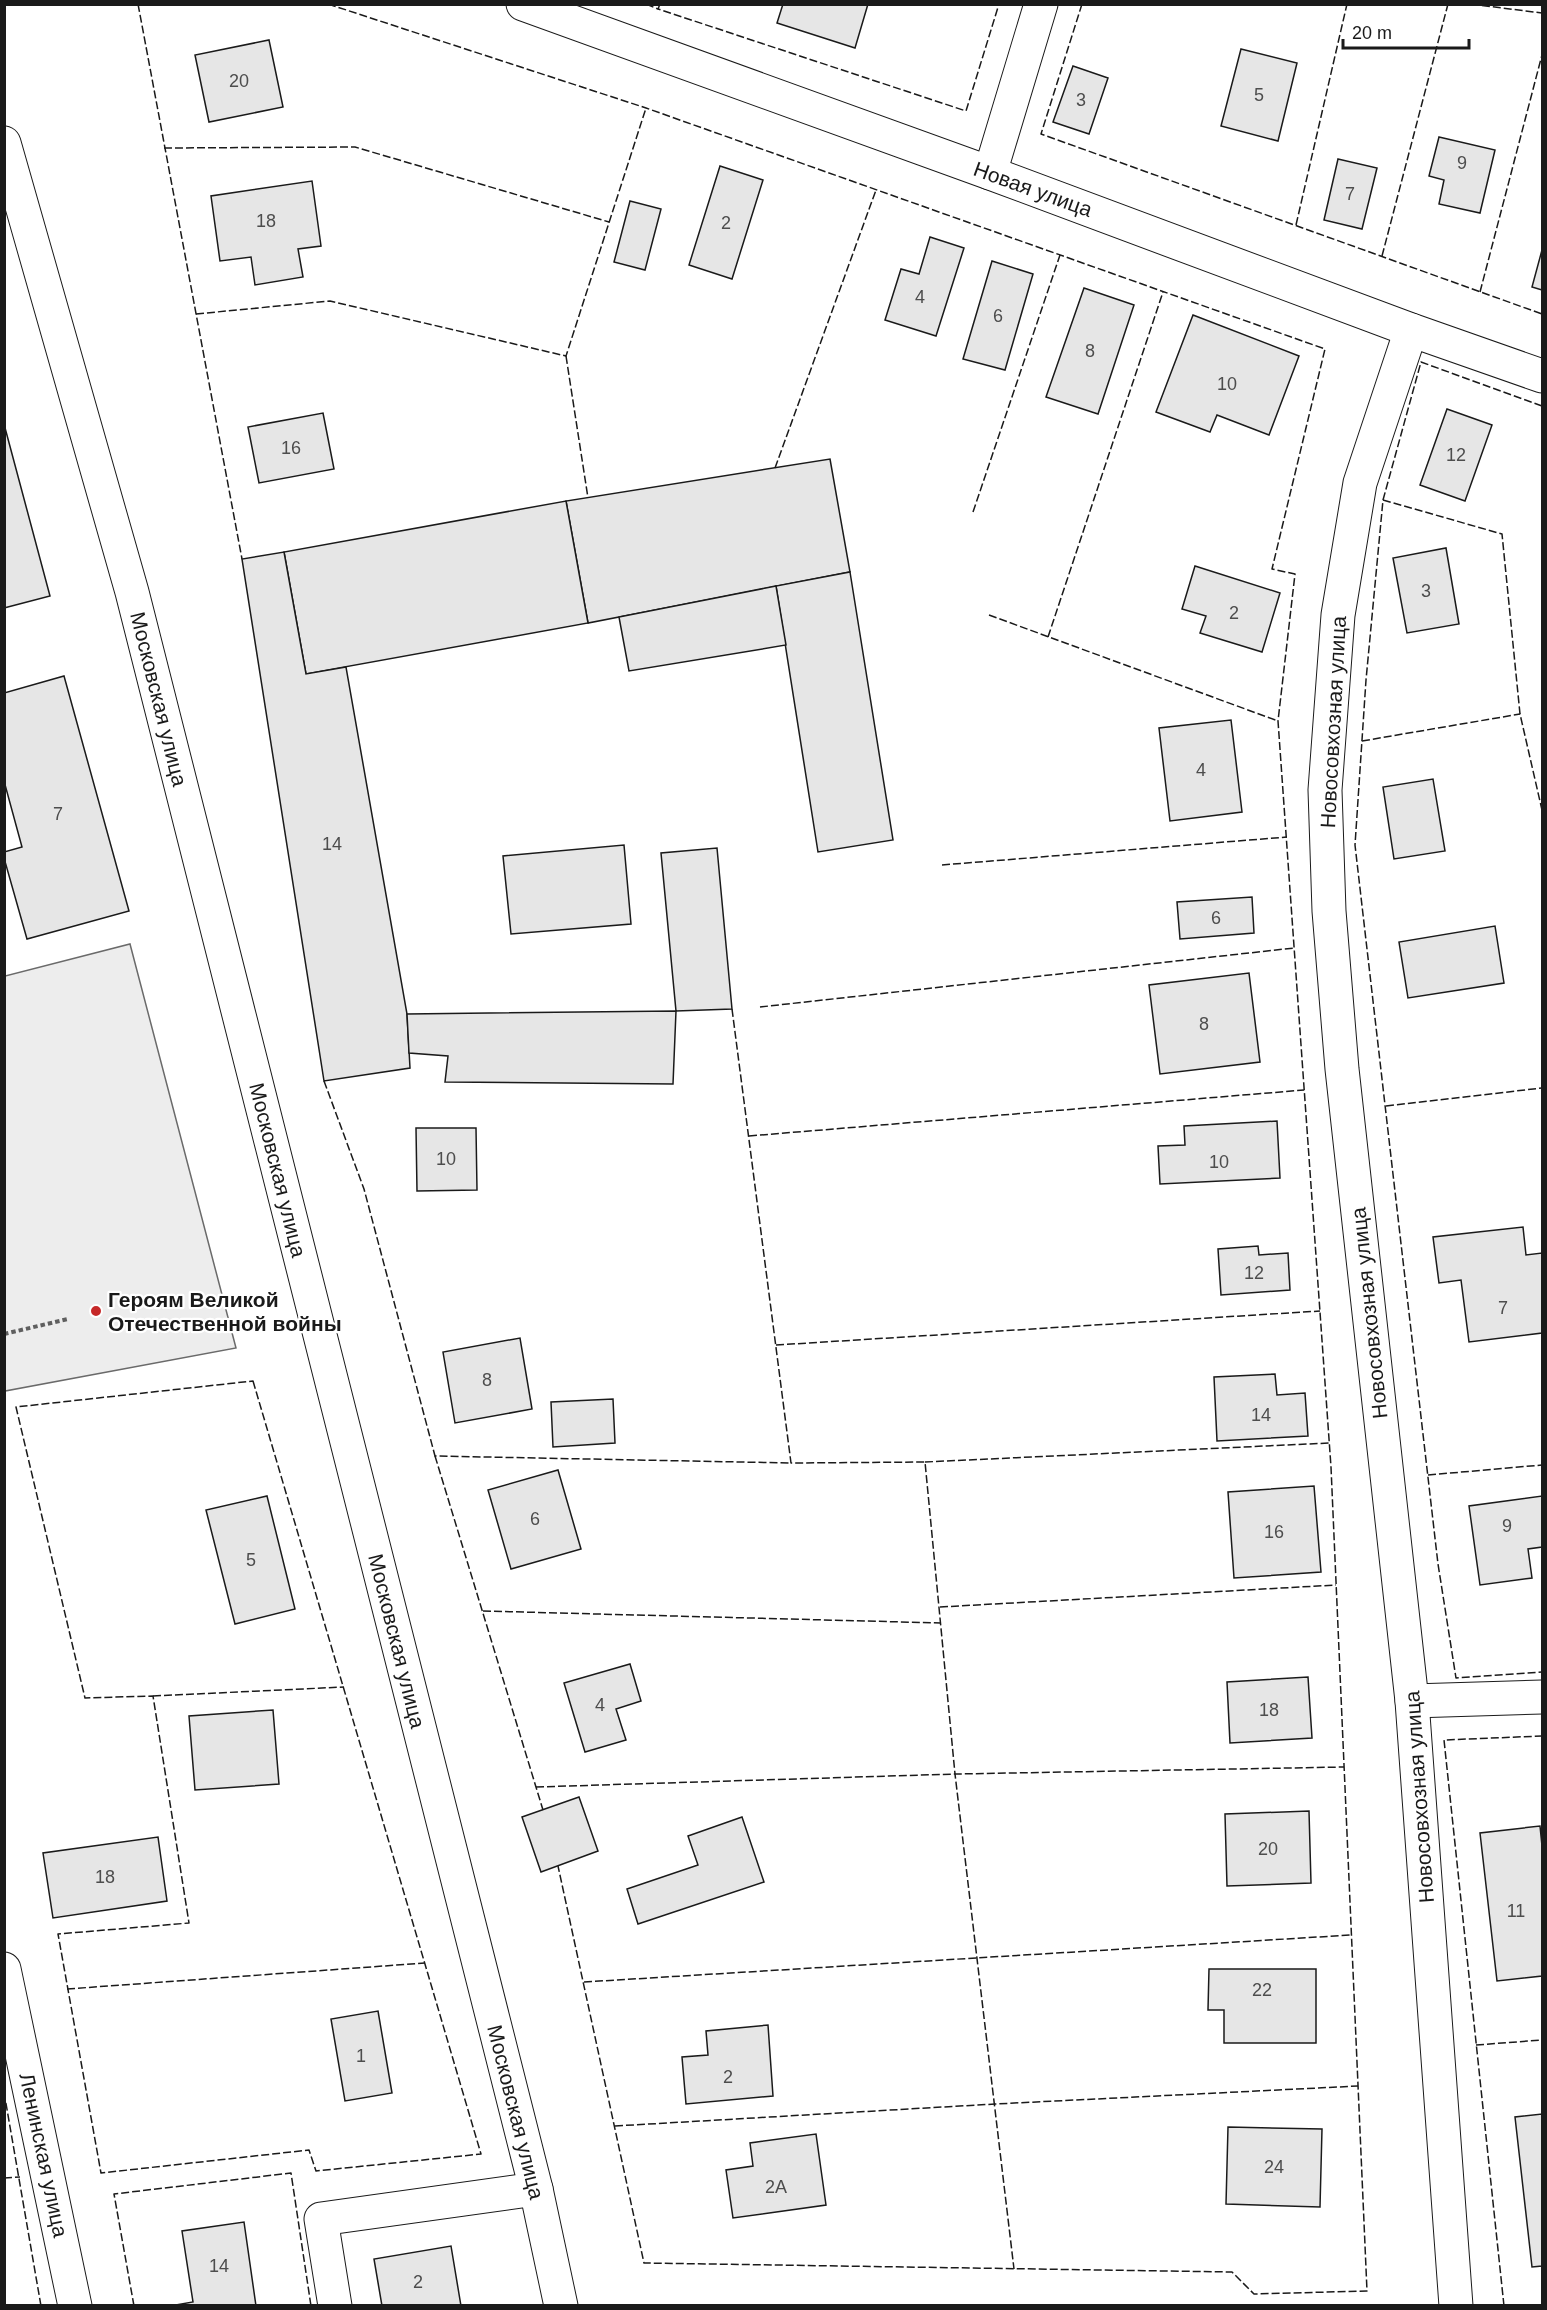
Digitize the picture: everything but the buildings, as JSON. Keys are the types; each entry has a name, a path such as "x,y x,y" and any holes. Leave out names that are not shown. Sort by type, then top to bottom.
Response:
{"street":[{"name":"Новая улица","path":"523,4 1542,376"},
{"path":"990,173 1041,4"},
{"name":"Московская улица","path":"4,144 132,592 536,2189 561,2306"},
{"name":"Новосовхозная улица","path":"1411,330 1360,483 1338,615 1325,790 1329,911 1342,1069 1412,1701 1456,2306"},
{"path":"1412,1701 1542,1697"},
{"name":"Ленинская улица","path":"4,1969 75,2306"},
{"path":"335,2306 321,2219 536,2189"}],"path":[{"path":"4,1334 68,1319"}],"shaded area":[{"path":"130,944 236,1348 5,1391 5,976"}],"fence":[{"path":"138,4 242,559"},
{"path":"328,4 646,108 1325,349 1272,569 1295,574 1278,721 1331,1467 1367,2291 1254,2294 1232,2272 644,2263 558,1866"},
{"path":"646,4 658,9"},
{"path":"660,4 658,9 966,111 999,4"},
{"path":"1082,4 1041,134 1542,314"},
{"path":"1296,225 1347,4"},
{"path":"1382,256 1448,4"},
{"path":"1471,4 1542,13"},
{"path":"1480,292 1542,55"},
{"path":"196,314 330,301 566,356 646,108"},
{"path":"164,148 355,147 609,222"},
{"path":"775,468 876,190"},
{"path":"973,512 1060,255"},
{"path":"1048,637 1163,292"},
{"path":"566,356 588,498"},
{"path":"1542,406 1421,362 1383,500 1366,680 1355,845 1438,1564 1456,1678 1542,1672"},
{"path":"1383,500 1502,534 1520,714 1542,810"},
{"path":"989,615 1278,721"},
{"path":"1362,741 1520,714"},
{"path":"942,865 1287,837"},
{"path":"760,1007 1294,948"},
{"path":"732,1009 791,1463 925,1462 955,1774 1014,2269"},
{"path":"324,1081 364,1189 435,1456 791,1463"},
{"path":"1386,1106 1542,1088"},
{"path":"749,1136 1304,1090"},
{"path":"776,1345 1320,1311"},
{"path":"253,1381 481,2154 316,2171 309,2150 101,2173 58,1934 189,1923 153,1696 85,1698 16,1407 253,1381"},
{"path":"925,1462 1329,1443"},
{"path":"435,1456 543,1810"},
{"path":"1428,1475 1542,1465"},
{"path":"940,1607 1336,1585"},
{"path":"483,1611 941,1623"},
{"path":"153,1696 344,1687"},
{"path":"1504,2306 1444,1740 1542,1736"},
{"path":"536,1787 955,1774 1344,1767"},
{"path":"584,1982 1351,1935"},
{"path":"67,1989 425,1963"},
{"path":"1476,2045 1542,2040"},
{"path":"615,2126 1358,2086"},
{"path":"4,2092 41,2306"},
{"path":"134,2306 114,2194 291,2173 311,2306"},
{"path":"4,2178 20,2177"}],"place":[{"name":"Героям Великой Отечественной войны","path":"96,1311"}]}
